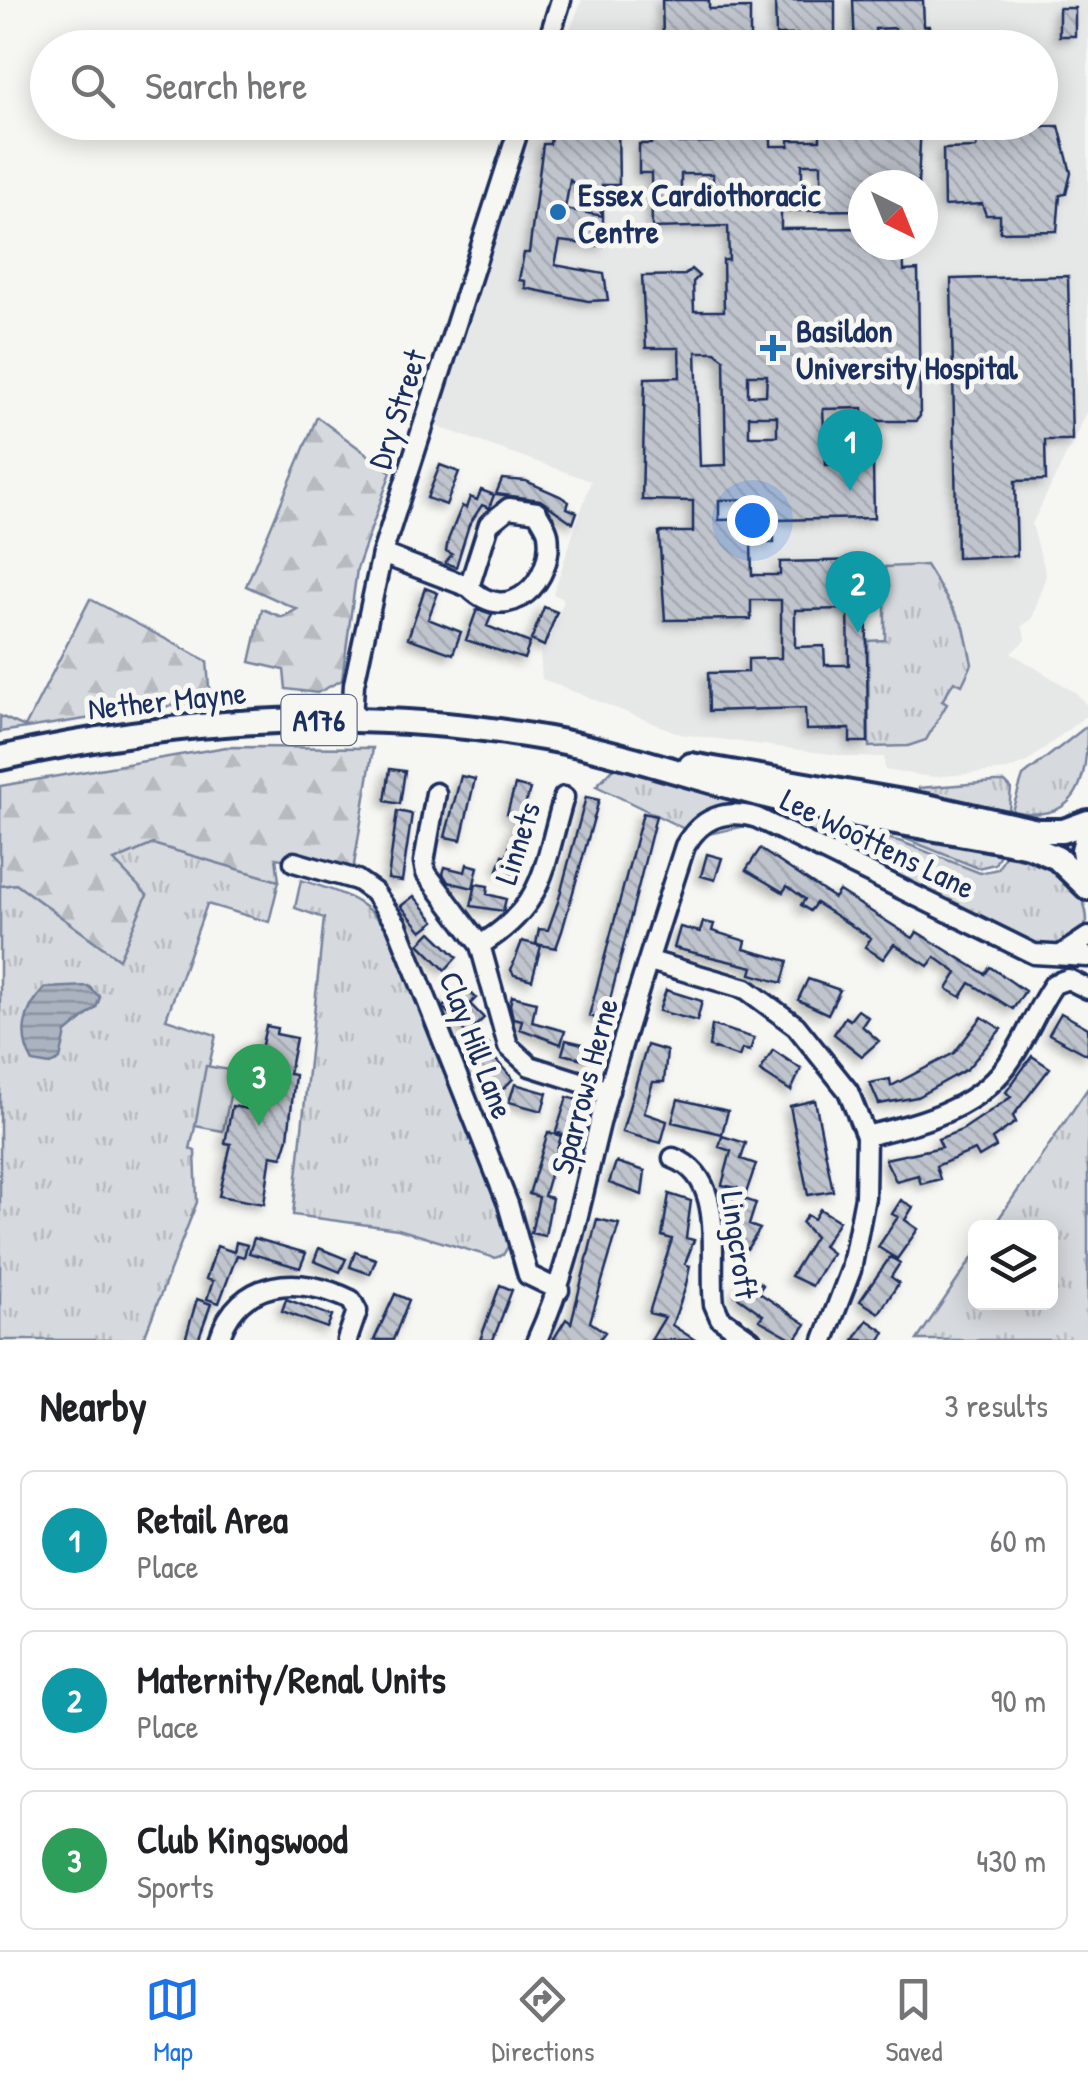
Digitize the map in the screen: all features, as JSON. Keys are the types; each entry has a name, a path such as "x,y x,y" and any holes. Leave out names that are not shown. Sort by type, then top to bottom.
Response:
{"main road":[{"name":"Nether Mayne","path":"0,758 170,728 352,719 513,734 638,759 768,777 1037,831 1063,831 1088,822"},
{"name":"Nether Mayne","path":"638,759 792,802 1040,850 1088,884"},
{"name":"Nether Mayne","path":"1088,831 1083,863 1088,884"}],"street":[{"path":"552,30 561,0"},
{"name":"Dry Street","path":"352,719 354,684 382,554 515,140"},
{"path":"382,554 469,587 480,598 502,606 522,598 542,570 548,535 537,512 509,508 489,524 469,587"},
{"path":"436,793 424,862 426,874 480,945 508,1046 530,1066 609,1091"},
{"name":"Linnets","path":"480,945 507,928 528,907 564,797"},
{"path":"538,808 552,816 555,826"},
{"name":"Lee Woottens Lane","path":"684,846 709,819 732,813 757,818 1034,954 1051,958 1088,956"},
{"name":"Sparrows Herne","path":"537,1340 559,1290 609,1091 684,846"},
{"name":"Clay Hill Lane","path":"294,862 357,880 391,915 508,1204 528,1275 559,1290"},
{"path":"1051,958 1072,951 1088,936"},
{"path":"650,961 746,989 786,1017 833,1067 848,1091 866,1136 866,1197 851,1270 824,1340"},
{"path":"866,1136 926,1121 965,1103 1011,1060 1054,984 1068,979 1088,988"},
{"name":"Lingcroft","path":"688,1140 678,1160 702,1182 708,1202 714,1304 720,1318 751,1340"},
{"path":"219,1340 228,1318 245,1300 267,1287 289,1283 308,1284 351,1300 357,1311 348,1340"}],"shaded area":[{"name":"Basildon University Hospital","path":"582,0 1088,0 1088,410 1032,524 1046,575 1032,619 1022,626 1026,640 1011,653 1076,693 1088,707 1088,714 1027,762 1008,770 933,777 885,770 884,757 853,757 681,734 542,679 540,650 549,642 564,599 553,594 591,481 433,425 526,140 1058,140 1058,30 570,30"},
{"path":"88,986 100,997 96,1008 66,1033 60,1059 50,1065 33,1062 24,1033 38,996 45,988"}],"green space":[{"path":"317,417 391,472 357,569 342,680 317,693 286,689 284,670 250,662 262,609 282,617 297,609 246,586"},
{"path":"926,565 964,627 972,664 962,685 954,681 942,701 947,704 926,740 908,746 869,747 868,641 885,640 885,567"},
{"path":"90,599 207,661 210,700 0,732 0,716 25,727"},
{"path":"1087,726 1085,764 1075,794 1052,811 1012,811 1023,776"},
{"path":"226,747 373,748 353,871 276,858 279,881 153,844 114,861 147,895 119,959 16,884 0,886 0,786"},
{"path":"615,767 902,842 980,873 998,869 1008,850 1021,854 1048,866 1071,883 1085,907 1087,922 1072,945 1045,951 783,818 699,836 596,786"},
{"path":"1005,782 1011,788 1009,810 918,794 919,788"},
{"path":"929,836 1002,850 995,864 978,868 901,837"},
{"path":"153,844 279,881 269,922 207,904 166,1019 216,1035 190,1149 195,1151 197,1202 143,1340 0,1340 0,886 16,884 118,958 147,895 113,861"},
{"path":"301,880 358,902 379,920 398,947 501,1207 512,1240 503,1255 495,1258 398,1229 293,1215 324,918 295,908"},
{"path":"206,1066 235,1071 223,1131 195,1126"},
{"path":"1088,1088 1088,1340 917,1340 968,1264 968,1310 1058,1310 1058,1220 998,1220"}],"building":[{"path":"662,0 709,0 709,9 750,8 750,30 663,30"},
{"path":"775,0 835,0 835,30 776,30"},
{"path":"853,0 923,0 924,26 929,26 929,30 854,30"},
{"path":"1059,8 1075,8 1075,36 1059,36"},
{"path":"1058,126 1071,173 1066,194 1060,195 1057,231 1000,232 1000,215 986,215 982,204 944,206 943,149 976,148 978,140 1058,140"},
{"name":"Essex Cardiothoracic Centre","path":"551,140 618,140 619,185 602,185 603,214 570,180 565,209 603,216 603,246 560,241 555,265 604,274 608,300 588,301 525,288 525,281 519,280 524,253 529,253 543,144 550,144"},
{"path":"651,140 771,140 771,146 789,146 789,140 920,140 919,170 848,170 848,210 781,211 781,229 848,228 848,260 904,260 904,271 918,270 920,416 916,421 881,421 864,416 863,408 823,409 826,465 873,463 874,518 774,520 774,543 751,543 752,575 780,575 780,562 866,560 868,742 850,742 850,729 806,730 805,708 709,711 708,673 748,672 748,659 781,658 781,600 751,600 751,619 665,620 659,532 693,532 693,501 642,500 645,378 680,377 679,348 646,348 642,276 685,275 691,269 699,276 693,282 694,311 724,311 723,260 729,260 728,226 652,228 651,173 639,173 639,144 651,144","holes":["802,164 821,164 821,185 802,185","681,174 713,174 713,196 681,196","696,352 715,352 724,359 726,465 700,466","748,375 767,375 766,395 748,396","749,416 777,416 777,436 749,436","760,499 761,519 719,520 719,500","848,609 849,665 825,665 824,646 795,647 795,610"]},
{"path":"1068,276 1072,440 1045,440 1046,480 1015,481 1017,556 957,558 951,279"},
{"path":"440,465 459,472 446,505 427,498"},
{"path":"502,479 526,481 560,496 569,502 567,508 577,512 573,523 540,500 496,494"},
{"path":"481,490 494,495 489,508 482,505 469,525 456,567 445,563 452,554 446,551 448,540 462,506 466,508 470,497 477,500"},
{"path":"425,588 438,593 428,619 461,632 453,654 408,638"},
{"path":"544,607 557,612 544,646 531,640"},
{"path":"477,609 492,614 487,626 530,643 524,659 466,640"},
{"path":"390,769 405,771 400,804 385,801"},
{"path":"461,776 475,779 461,840 445,837"},
{"path":"515,785 530,789 523,812 532,815 516,875 498,870 503,855 507,856 517,817 507,814"},
{"path":"586,797 599,800 562,931 556,948 536,944 539,929 548,930 558,902"},
{"path":"397,811 412,814 402,881 388,879"},
{"path":"643,813 656,816 605,1020 589,1016"},
{"path":"760,849 834,898 839,891 913,938 917,932 985,974 990,967 1025,991 1013,1009 970,983 961,997 947,989 957,973 935,957 928,966 894,944 883,959 865,947 871,938 816,903 810,911 801,905 805,899 787,886 783,892 746,870"},
{"path":"707,854 722,858 715,880 701,876"},
{"path":"467,864 478,867 473,888 448,882 443,874 445,867 465,872"},
{"path":"476,884 488,886 487,894 506,899 503,911 471,906"},
{"path":"414,896 435,921 422,931 401,906"},
{"path":"703,922 714,924 712,931 746,941 744,949 788,961 782,983 751,974 753,967 674,948 680,927 700,932"},
{"path":"431,932 457,957 445,970 419,944"},
{"path":"522,941 541,946 532,980 514,975 511,970"},
{"path":"808,979 840,990 828,1014 798,1000"},
{"path":"464,986 476,998 470,1004 484,1018 467,1034 443,1007"},
{"path":"666,990 702,1001 697,1021 659,1011"},
{"path":"512,996 536,1002 532,1022 565,1031 561,1044 520,1029 522,1020 513,1018"},
{"path":"858,1010 868,1017 862,1026 879,1041 862,1056 834,1034 845,1017 850,1020"},
{"path":"1061,1013 1088,1028 1088,1055 1049,1034"},
{"path":"982,1017 1001,1029 967,1069 917,1097 879,1104 870,1083 890,1079 891,1086 954,1053"},
{"path":"712,1025 754,1038 750,1051 742,1049 739,1057 709,1047"},
{"path":"266,1026 277,1028 276,1034 296,1038 289,1074 295,1075 288,1138 282,1157 271,1155 264,1204 219,1196 231,1144 225,1143 232,1106 248,1109"},
{"path":"477,1032 489,1044 485,1048 513,1079 497,1095 473,1065 480,1058 465,1043"},
{"path":"566,1040 595,1047 591,1061 562,1054"},
{"path":"647,1045 667,1051 664,1082 653,1082 644,1113 667,1121 661,1143 622,1132"},
{"path":"773,1050 801,1069 791,1091 760,1071"},
{"path":"1032,1056 1050,1068 1013,1116 1016,1122 992,1139 996,1147 979,1157 975,1150 936,1166 940,1179 921,1184 918,1175 896,1181 885,1159 942,1147 938,1139 962,1130 1011,1097 1006,1092"},
{"path":"515,1084 547,1093 542,1111 509,1102"},
{"path":"567,1097 581,1101 571,1137 556,1132"},
{"path":"678,1099 728,1111 722,1134 672,1122"},
{"path":"815,1100 833,1191 808,1195 790,1106"},
{"path":"548,1132 561,1136 544,1196 552,1198 545,1236 531,1233 539,1197 529,1194"},
{"path":"722,1136 746,1143 741,1159 756,1164 744,1199 756,1203 749,1225 760,1229 747,1249 731,1243 739,1212 730,1209 737,1188 722,1185 731,1151 719,1147"},
{"path":"616,1162 645,1171 642,1195 609,1183"},
{"path":"669,1194 691,1201 686,1238 694,1240 685,1264 690,1266 685,1289 672,1325 695,1340 651,1340 665,1317 649,1313 672,1239 662,1236"},
{"path":"901,1200 913,1207 905,1220 918,1229 897,1259 878,1247 898,1217 892,1214"},
{"path":"820,1209 839,1221 823,1246 832,1253 812,1286 791,1276 815,1237 802,1223 807,1215 814,1219"},
{"path":"597,1219 619,1224 590,1322 605,1332 599,1340 553,1340 566,1319 571,1323"},
{"path":"254,1238 306,1253 300,1268 249,1253"},
{"path":"236,1242 247,1245 244,1257 237,1255 219,1303 207,1299 213,1281 206,1279 217,1246 234,1252"},
{"path":"319,1248 346,1259 340,1272 314,1261"},
{"path":"355,1252 376,1259 370,1274 350,1267"},
{"path":"890,1257 900,1263 891,1277 899,1283 879,1313 860,1301"},
{"path":"749,1275 763,1285 758,1292 806,1324 795,1340 759,1320 763,1315 735,1295"},
{"path":"500,1285 512,1290 493,1340 480,1340"},
{"path":"395,1294 409,1300 393,1340 374,1340"},
{"path":"197,1299 211,1304 198,1340 185,1340"},
{"path":"286,1299 332,1316 327,1328 282,1311"},
{"path":"867,1320 885,1332 880,1340 854,1340"}],"place":[{"name":"Essex Cardiothoracic Centre","path":"558,212"},
{"name":"Basildon University Hospital","path":"773,348"},
{"name":"Retail Area","path":"850,491"},
{"name":"Maternity/Renal Units","path":"858,633"},
{"name":"Club Kingswood","path":"259,1126"}]}
